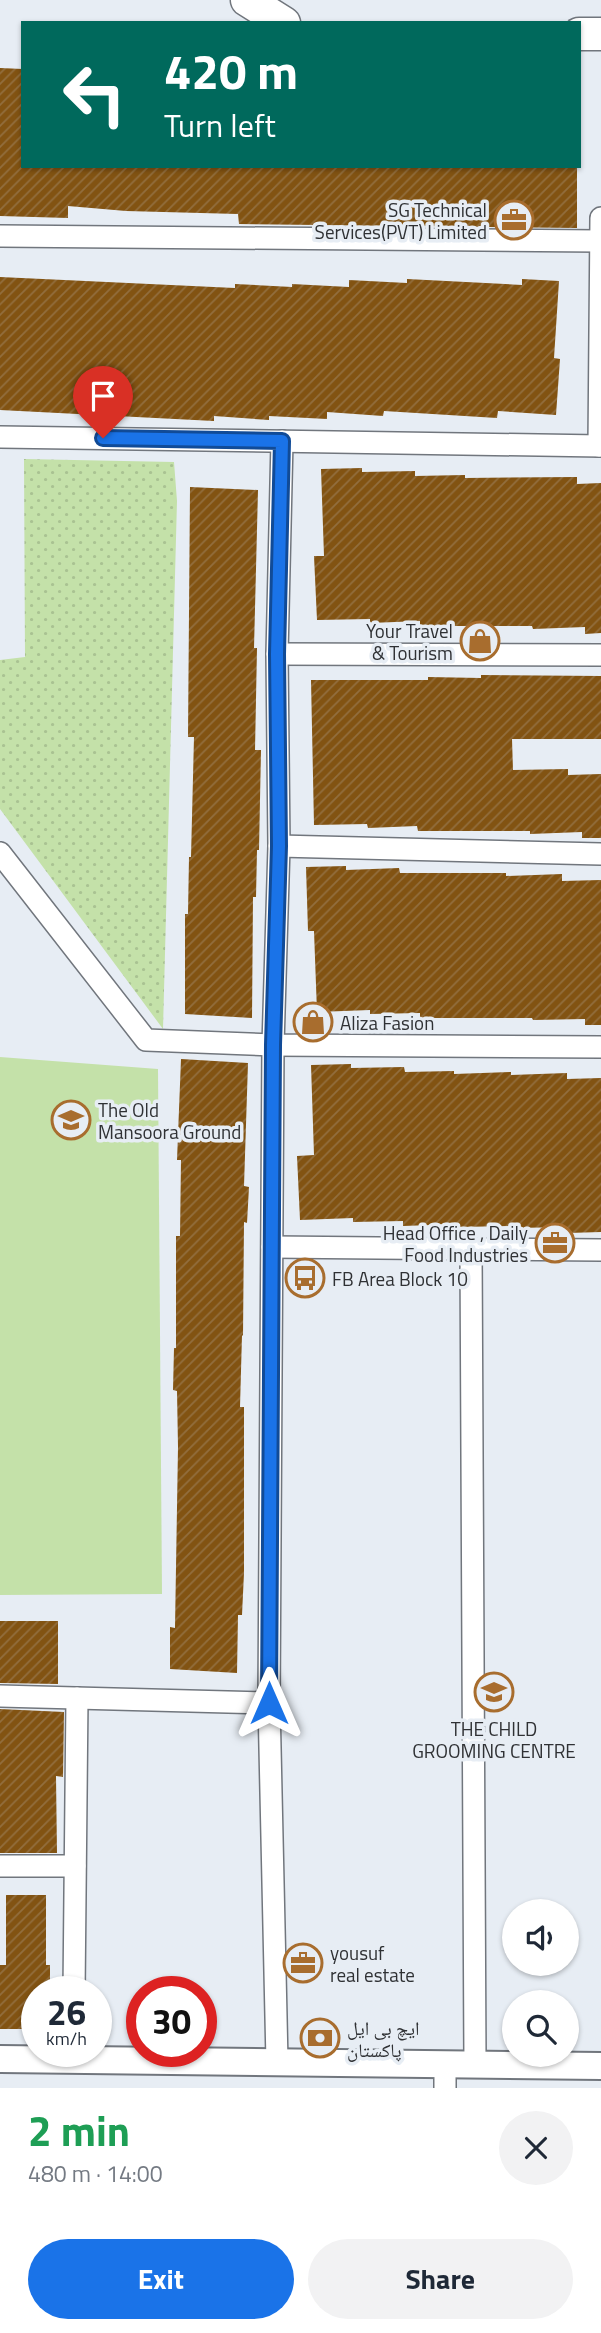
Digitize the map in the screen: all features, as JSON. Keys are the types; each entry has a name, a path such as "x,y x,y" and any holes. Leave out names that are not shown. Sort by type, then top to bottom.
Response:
{"main road":[{"path":"247,0 281,21"},
{"path":"581,34 601,34"}],"street":[{"path":"0,437 600,446 601,218"},
{"path":"0,236 600,241"},
{"path":"277,2062 269,1703 273,1045 279,846 277,654 282,441"},
{"path":"277,654 601,655"},
{"path":"279,846 601,854"},
{"path":"0,853 146,1040 273,1045 601,1047"},
{"path":"272,1247 601,1250"},
{"path":"471,1249 475,2064"},
{"path":"0,1696 269,1703"},
{"path":"74,1976 77,1698"},
{"path":"0,1866 75,1866"},
{"path":"112,2057 277,2062 445,2076 475,2064 601,2066"},
{"path":"0,2060 21,2059"}],"green space":[{"path":"24,459 174,462 177,501 163,1029 0,809 0,660 25,657"},
{"path":"0,1057 158,1069 162,1594 0,1595"}],"building":[{"path":"0,68 21,69 21,168 577,168 577,228 239,224 238,214 126,211 68,206 68,218 0,216"},
{"path":"0,277 235,288 235,284 349,287 349,280 407,283 407,279 522,285 522,279 559,281 554,358 560,359 556,415 498,411 497,418 384,411 383,416 327,412 327,419 269,416 269,420 214,416 214,421 0,410"},
{"path":"362,468 362,472 415,471 415,476 577,477 577,484 601,483 601,633 585,634 585,627 533,629 532,626 420,626 420,621 370,623 370,619 317,620 314,556 324,556 321,469"},
{"path":"190,487 258,490 254,648 257,648 255,750 261,750 259,850 256,897 253,897 252,1018 185,1014 185,914 188,914 191,857 194,737 188,737"},
{"path":"481,675 601,676 601,739 512,739 513,770 568,769 568,775 601,774 601,838 582,838 582,832 530,834 530,831 418,831 417,826 368,828 367,824 314,825 311,680 428,680 428,677 481,678"},
{"path":"346,866 346,870 399,868 400,873 506,873 506,876 562,874 562,881 601,880 601,1025 585,1025 585,1019 420,1018 420,1013 370,1014 370,1010 317,1012 314,931 308,931 306,867"},
{"path":"181,1059 248,1063 244,1186 249,1187 247,1223 244,1222 240,1407 244,1407 244,1573 242,1615 238,1615 237,1673 170,1669 170,1627 175,1628 178,1447 177,1391 173,1390 176,1348 176,1236 180,1236 181,1160 177,1160"},
{"path":"351,1064 351,1068 404,1067 405,1072 511,1072 511,1075 567,1073 567,1079 601,1078 601,1232 568,1233 568,1227 460,1227 460,1224 403,1226 403,1221 353,1222 353,1218 300,1220 297,1156 314,1155 311,1065"},
{"path":"0,1621 58,1621 58,1684 0,1683"},
{"path":"0,1709 64,1712 63,1777 56,1776 57,1853 0,1853"},
{"path":"6,1895 46,1895 46,1965 50,1965 50,1976 21,1976 21,2029 0,2029 0,1965 6,1965"}],"place":[{"name":"SG Technical Services(PVT) Limited","path":"514,220"},
{"name":"Your Travel & Tourism","path":"480,641"},
{"name":"Aliza Fasion","path":"313,1022"},
{"name":"The Old Mansoora Ground","path":"71,1120"},
{"name":"Head Office , Daily Food Industries","path":"555,1243"},
{"name":"FB Area Block 10","path":"305,1278"},
{"name":"THE CHILD GROOMING CENTRE","path":"494,1692"},
{"name":"yousuf real estate","path":"303,1963"},
{"name":"ایچ بی ایل پاکستان","path":"320,2038"}],"route":[{"path":"103,438 282,441 277,654 279,846 273,1045 269,1703"}]}
